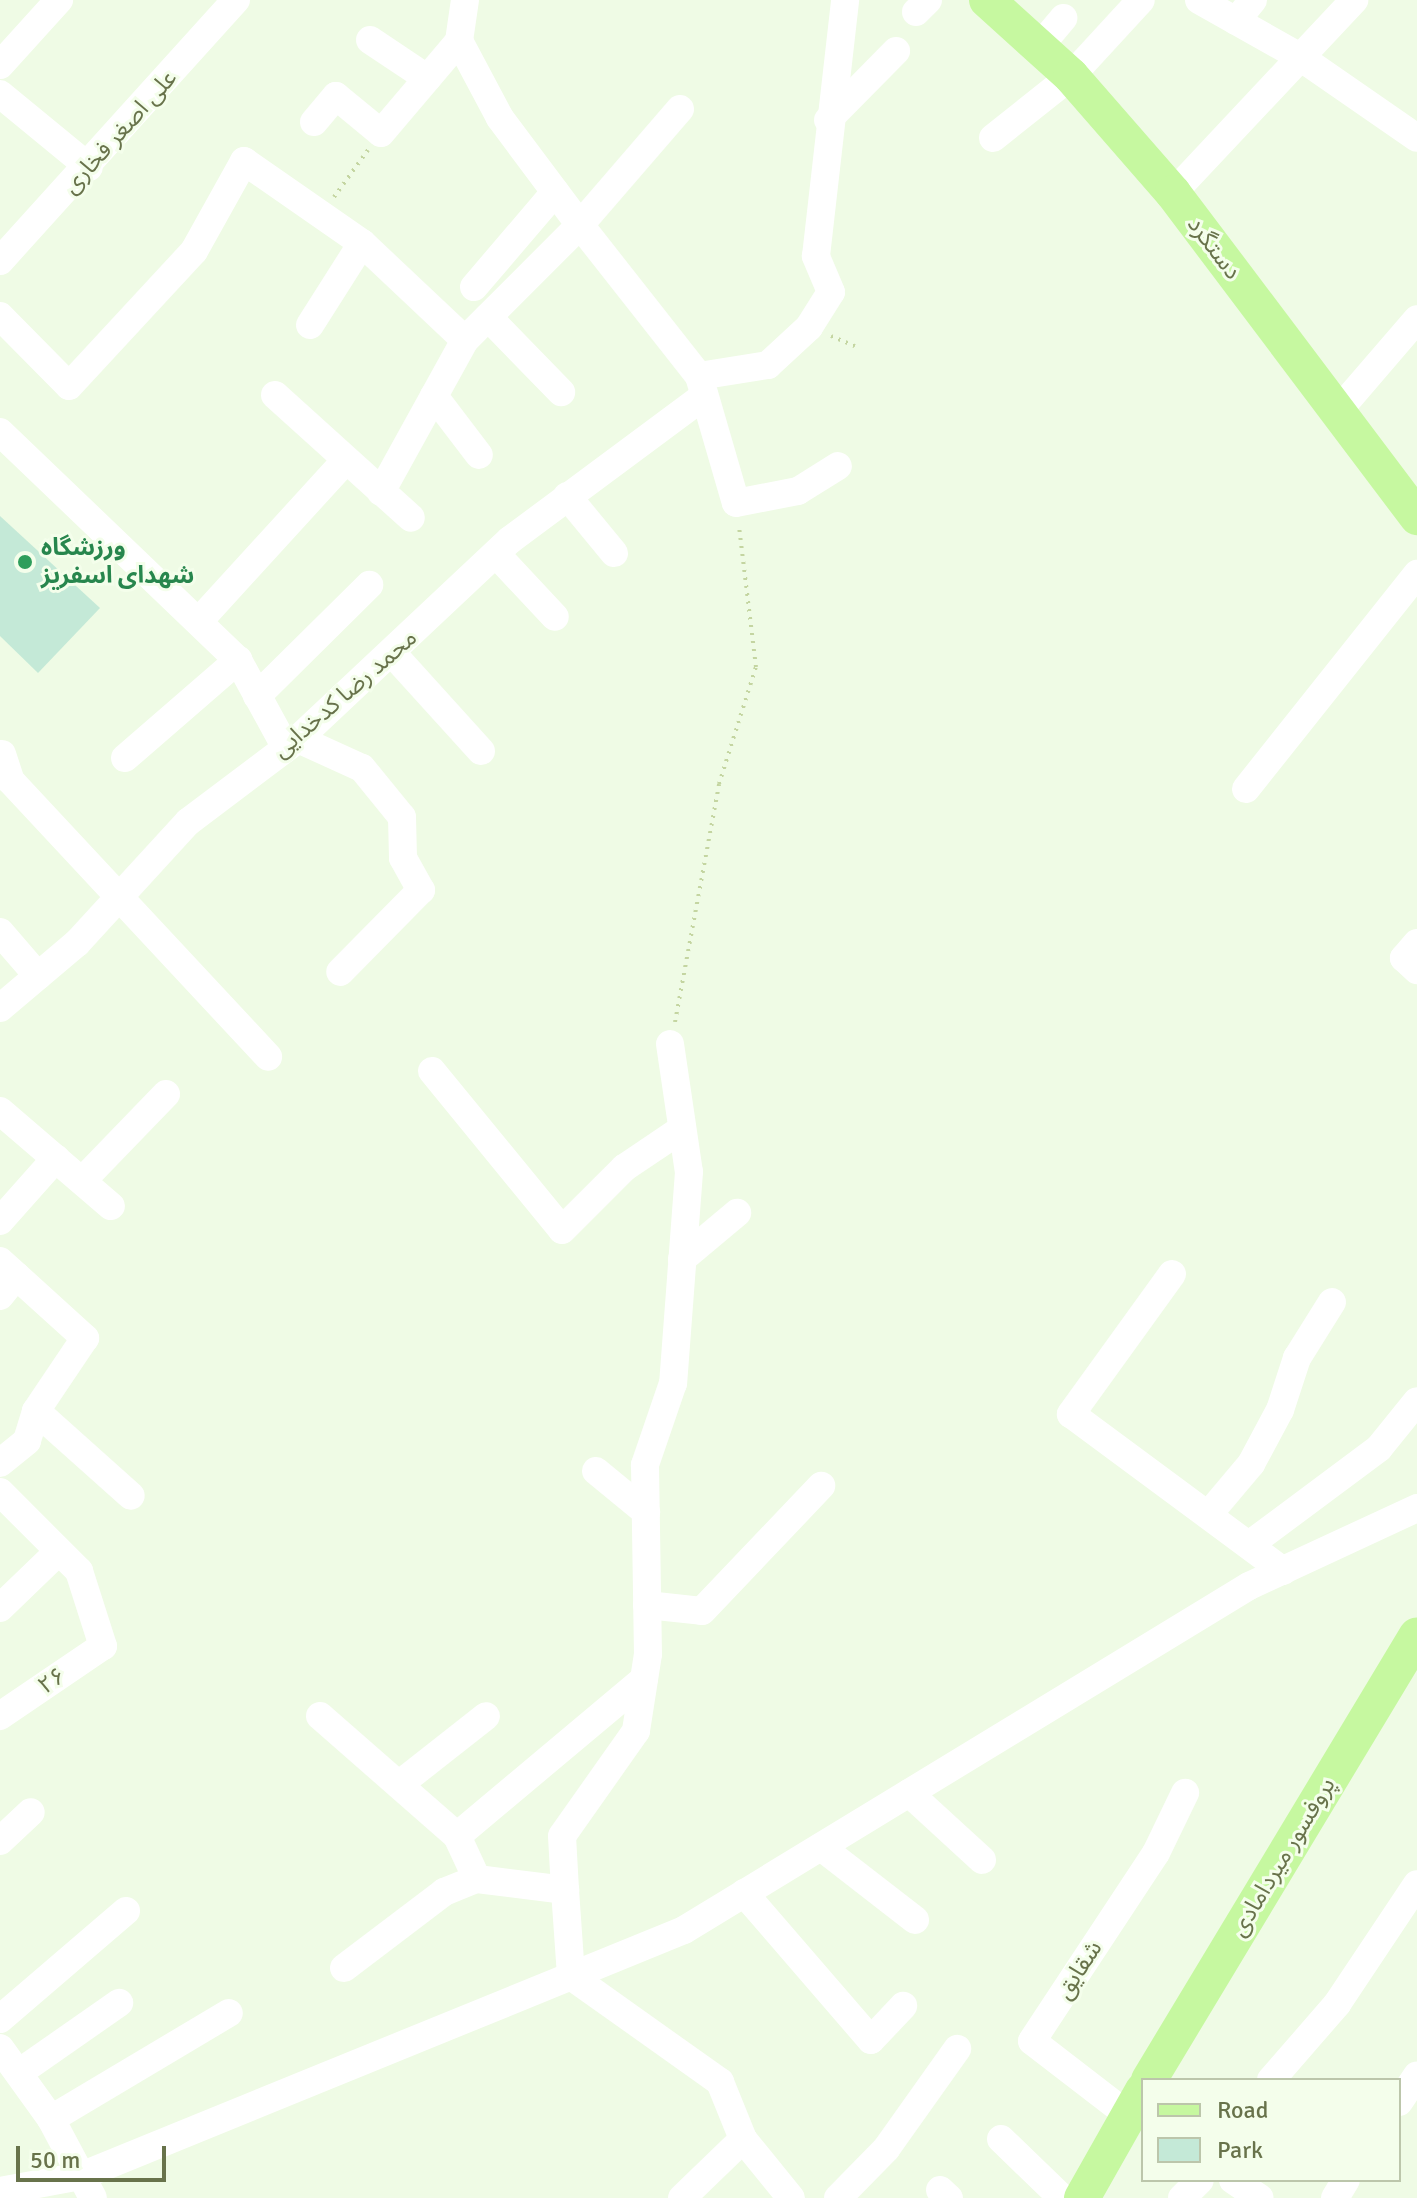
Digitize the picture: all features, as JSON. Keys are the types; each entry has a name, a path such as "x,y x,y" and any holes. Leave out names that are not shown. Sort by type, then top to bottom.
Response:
{"main road":[{"name":"دستگرد","path":"987,0 1071,76 1173,193 1417,517"},
{"name":"پروفسور میردامادی","path":"1150,2078 1417,1635"},
{"name":"پروفسور میردامادی","path":"1176,2078 1417,1681"},
{"path":"1082,2198 1138,2112"},
{"path":"1101,2198 1138,2112"}],"street":[{"path":"0,65 59,0"},
{"name":"علی اصغر فخاری","path":"0,261 89,167 236,0"},
{"path":"314,122 336,96 381,133 459,41 465,0"},
{"path":"702,386 768,365 809,327 831,292 816,256 828,120 845,0"},
{"path":"993,138 1071,76 1141,0"},
{"path":"1199,0 1244,10 1300,57 1417,138"},
{"path":"1173,193 1354,0"},
{"path":"1039,47 1063,18"},
{"path":"370,40 427,78"},
{"path":"459,41 500,118 702,386 736,503 798,491 838,466"},
{"path":"828,120 896,51"},
{"path":"0,94 89,167"},
{"path":"381,492 465,340 580,225 680,109"},
{"path":"0,316 69,386 194,251 244,161 362,243 465,340"},
{"path":"474,287 555,192"},
{"path":"310,325 362,243"},
{"path":"488,317 561,392"},
{"path":"1338,411 1417,319"},
{"name":"محمد رضا کدخدایی","path":"0,1008 117,900 188,822 292,744 393,654 496,554 702,386"},
{"path":"275,395 411,518"},
{"path":"434,396 479,455"},
{"path":"0,432 238,660 257,696 292,744 362,768 402,817 403,858 421,890 340,972"},
{"path":"199,621 346,460"},
{"path":"567,496 614,553"},
{"path":"496,554 555,617"},
{"path":"1246,789 1417,574"},
{"path":"257,696 369,585"},
{"path":"393,654 481,751"},
{"path":"125,758 238,660"},
{"path":"2,754 11,781 117,900 268,1057"},
{"path":"0,932 38,976"},
{"path":"1417,943 1404,958 1417,970"},
{"path":"571,1976 562,1836 636,1731 644,1679 647,1605 645,1465 673,1383 689,1172 670,1044"},
{"path":"432,1071 562,1230 624,1168 682,1129"},
{"path":"82,1181 166,1094"},
{"path":"0,1111 111,1206"},
{"path":"0,1221 56,1158"},
{"path":"682,1259 737,1213"},
{"path":"1172,1274 1071,1414 1283,1571"},
{"path":"0,1463 27,1441 36,1411 85,1338 5,1278"},
{"path":"1208,1515 1251,1464 1280,1410 1297,1358 1332,1302"},
{"path":"1249,1545 1379,1448 1417,1401"},
{"path":"36,1411 131,1496"},
{"path":"596,1471 646,1512"},
{"path":"647,1605 702,1611 821,1486"},
{"path":"0,1492 58,1552 0,1608"},
{"path":"0,2191 87,2187 571,1976 684,1930 1283,1571 1417,1508"},
{"name":"۲۶","path":"0,1716 103,1646 79,1571 58,1552"},
{"path":"457,1836 644,1679"},
{"path":"320,1716 401,1783 457,1836 477,1879"},
{"path":"401,1783 486,1716"},
{"path":"909,1793 982,1860"},
{"name":"شقایق","path":"1138,2112 1032,2041 1156,1853 1185,1793"},
{"path":"0,1841 31,1812"},
{"path":"821,1847 915,1920"},
{"path":"344,1968 444,1892 477,1879 565,1890"},
{"path":"1273,2078 1337,2004 1417,1884"},
{"path":"744,1893 871,2040 903,2006"},
{"path":"0,2019 126,1911"},
{"path":"571,1976 720,2082 743,2139 791,2198"},
{"path":"20,2072 119,2003"},
{"path":"51,2119 229,2013"},
{"path":"0,2048 51,2119 87,2187"},
{"path":"838,2198 886,2149 957,2049"},
{"path":"1401,2099 1417,2075"},
{"path":"682,2198 743,2139"},
{"path":"1001,2139 1062,2198"},
{"path":"1182,2198 1198,2182"},
{"path":"1236,2182 1260,2198"}],"path":[{"path":"320,216 381,133"},
{"path":"670,1044 719,784 756,667 736,503"}],"green space":[{"name":"ورزشگاه شهدای اسفریز","path":"0,516 100,608 38,673 0,636"}],"place":[{"name":"ورزشگاه شهدای اسفریز","path":"25,562"}]}
